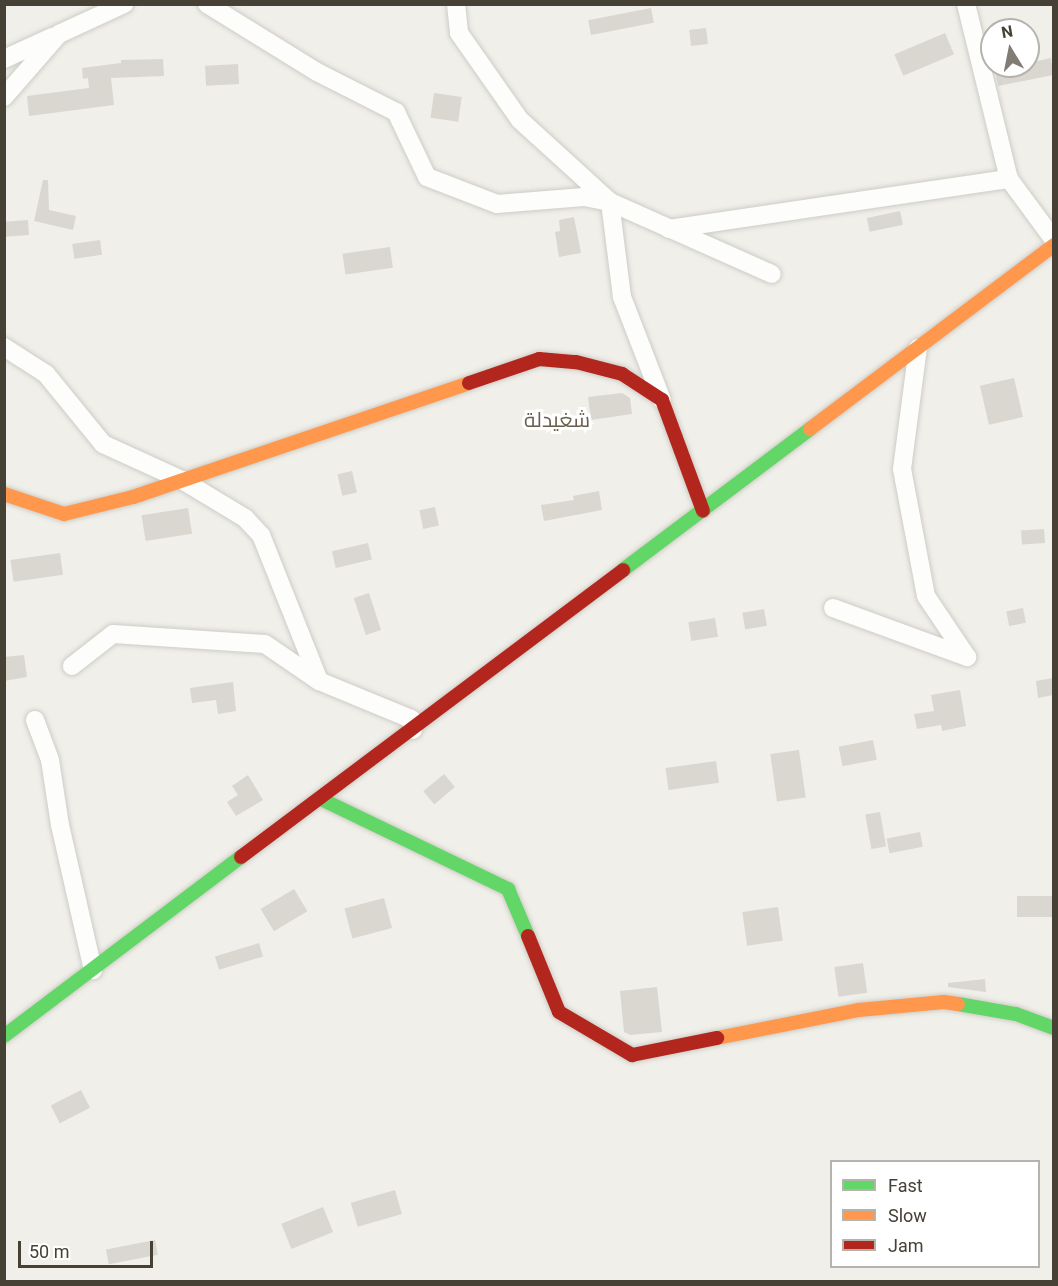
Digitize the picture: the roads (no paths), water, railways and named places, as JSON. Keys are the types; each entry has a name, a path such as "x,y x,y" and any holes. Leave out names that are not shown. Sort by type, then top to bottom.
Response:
{"street":[{"path":"4,59 124,4"},
{"path":"207,4 316,72 396,112 427,177 498,204 584,196 610,202 772,274"},
{"path":"456,4 459,33 520,120 610,202 622,297 703,511"},
{"path":"966,4 1009,179 1053,240"},
{"path":"4,97 59,34"},
{"path":"668,229 1009,179"},
{"path":"4,1036 1053,246"},
{"path":"4,347 46,374 103,444 182,480 245,518 261,535 319,681"},
{"path":"833,608 968,657 926,596 902,469 918,348"},
{"path":"4,494 64,514 133,497 539,359 576,362 622,374 662,400"},
{"path":"72,666 113,634 265,645 319,681 411,720 413,730"},
{"path":"35,720 51,760 60,825 93,970"},
{"path":"321,799 508,889 559,1012 632,1054 859,1010 944,1002 1016,1014 1053,1028"}],"district":[{"name":"شغيدلة","path":"557,420"}]}
